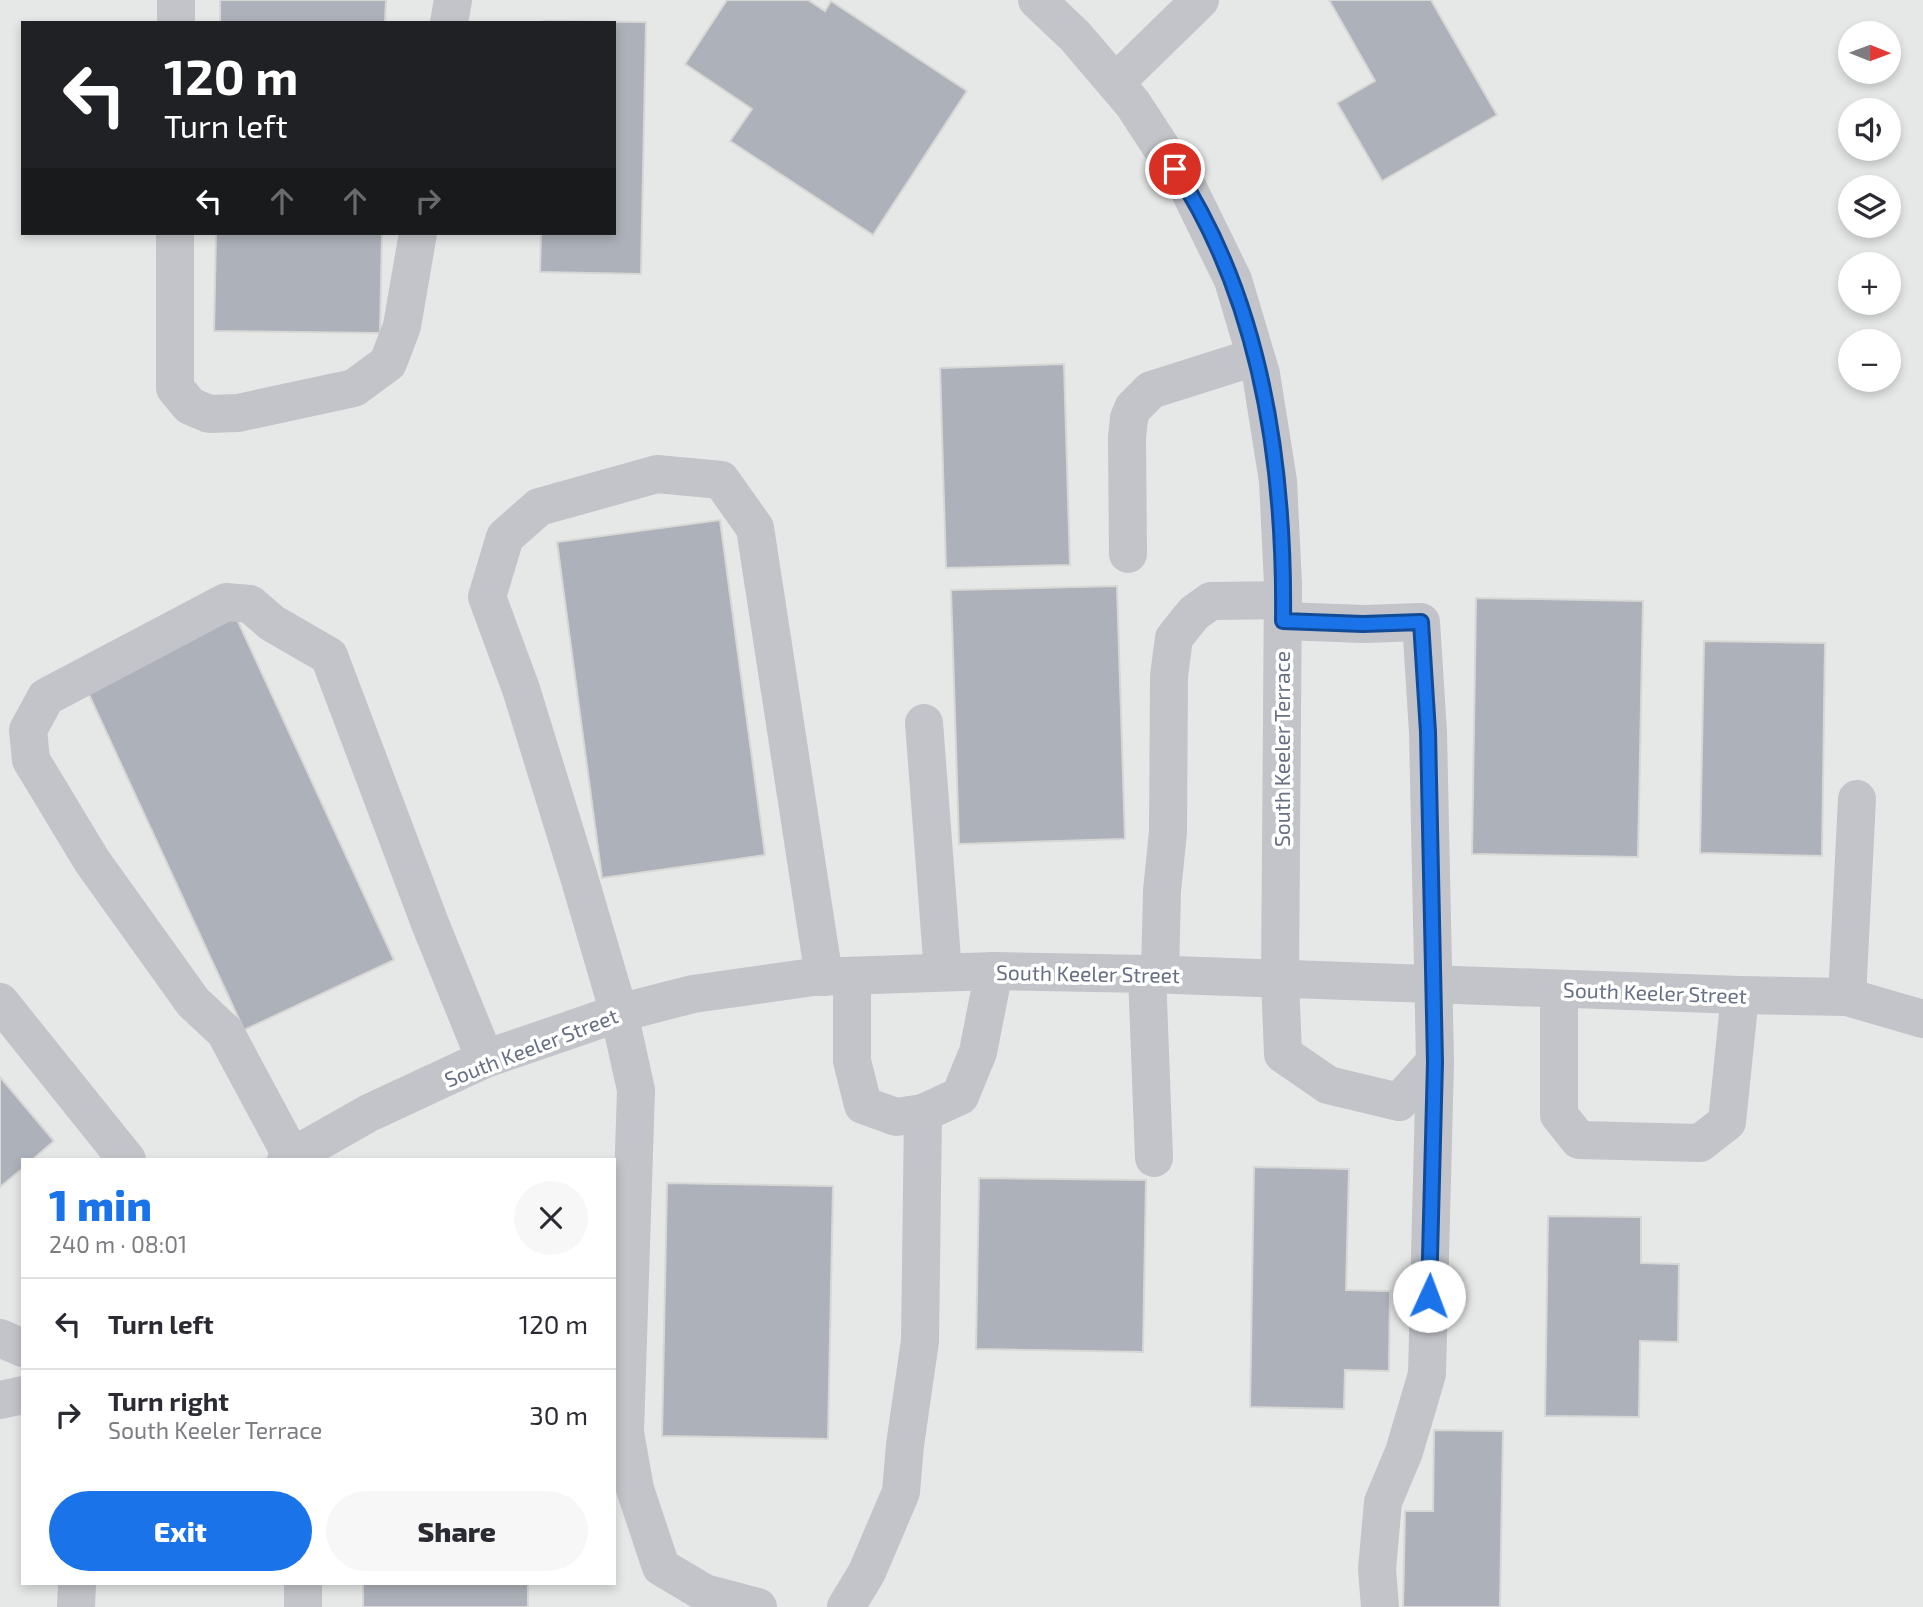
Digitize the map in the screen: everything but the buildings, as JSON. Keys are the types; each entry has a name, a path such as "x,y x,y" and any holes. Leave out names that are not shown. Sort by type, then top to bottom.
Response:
{"street":[{"path":"176,0 176,21"},
{"path":"449,21 453,0"},
{"name":"South Keeler Terrace","path":"1037,0 1075,36 1133,104 1189,190 1233,280 1261,374 1278,481 1283,610 1280,980 1283,1054 1328,1085 1399,1102 1435,1062"},
{"path":"1115,83 1200,0"},
{"path":"175,235 175,388 190,406 209,414 238,414 354,388 388,363 402,326 418,235"},
{"path":"1128,554 1127,438 1133,408 1151,390 1255,357"},
{"path":"758,1607 705,1593 660,1567 635,1489 625,1432 636,1090 619,1013 521,690 487,597 505,537 539,507 657,474 722,480 755,528 852,1061 863,1105 896,1117 923,1113 960,1096 978,1052 994,971"},
{"path":"1154,1158 1154,974 1168,832 1169,676 1174,638 1194,614 1211,601 1363,624 1421,622 1428,732 1435,1062 1427,1374 1404,1452 1383,1502 1377,1569 1380,1607"},
{"path":"289,1158 225,1032 192,1002 92,861 31,760 28,730 46,697 226,602 250,604 272,623 329,656 431,926 485,1059"},
{"path":"924,723 943,972"},
{"path":"1847,997 1857,800"},
{"name":"South Keeler Street","path":"289,1158 369,1114 485,1059 619,1013 693,994 838,976 994,971 1154,974 1847,997 1923,1019"},
{"path":"1559,989 1559,1115 1579,1140 1700,1143 1727,1122 1740,995"},
{"path":"0,1002 125,1158"},
{"path":"846,1607 867,1572 901,1492 920,1341 923,1113"},
{"path":"0,1338 21,1347"},
{"path":"0,1400 21,1395"},
{"path":"76,1607 77,1585"},
{"path":"303,1585 303,1607"}],"shaded area":[{"path":"0,0 1923,0 1923,1607 0,1607"}],"route":[{"path":"1175,169 1189,190 1233,280 1261,374 1278,481 1283,621 1363,624 1421,622 1428,732 1435,1062 1429,1296"}]}
